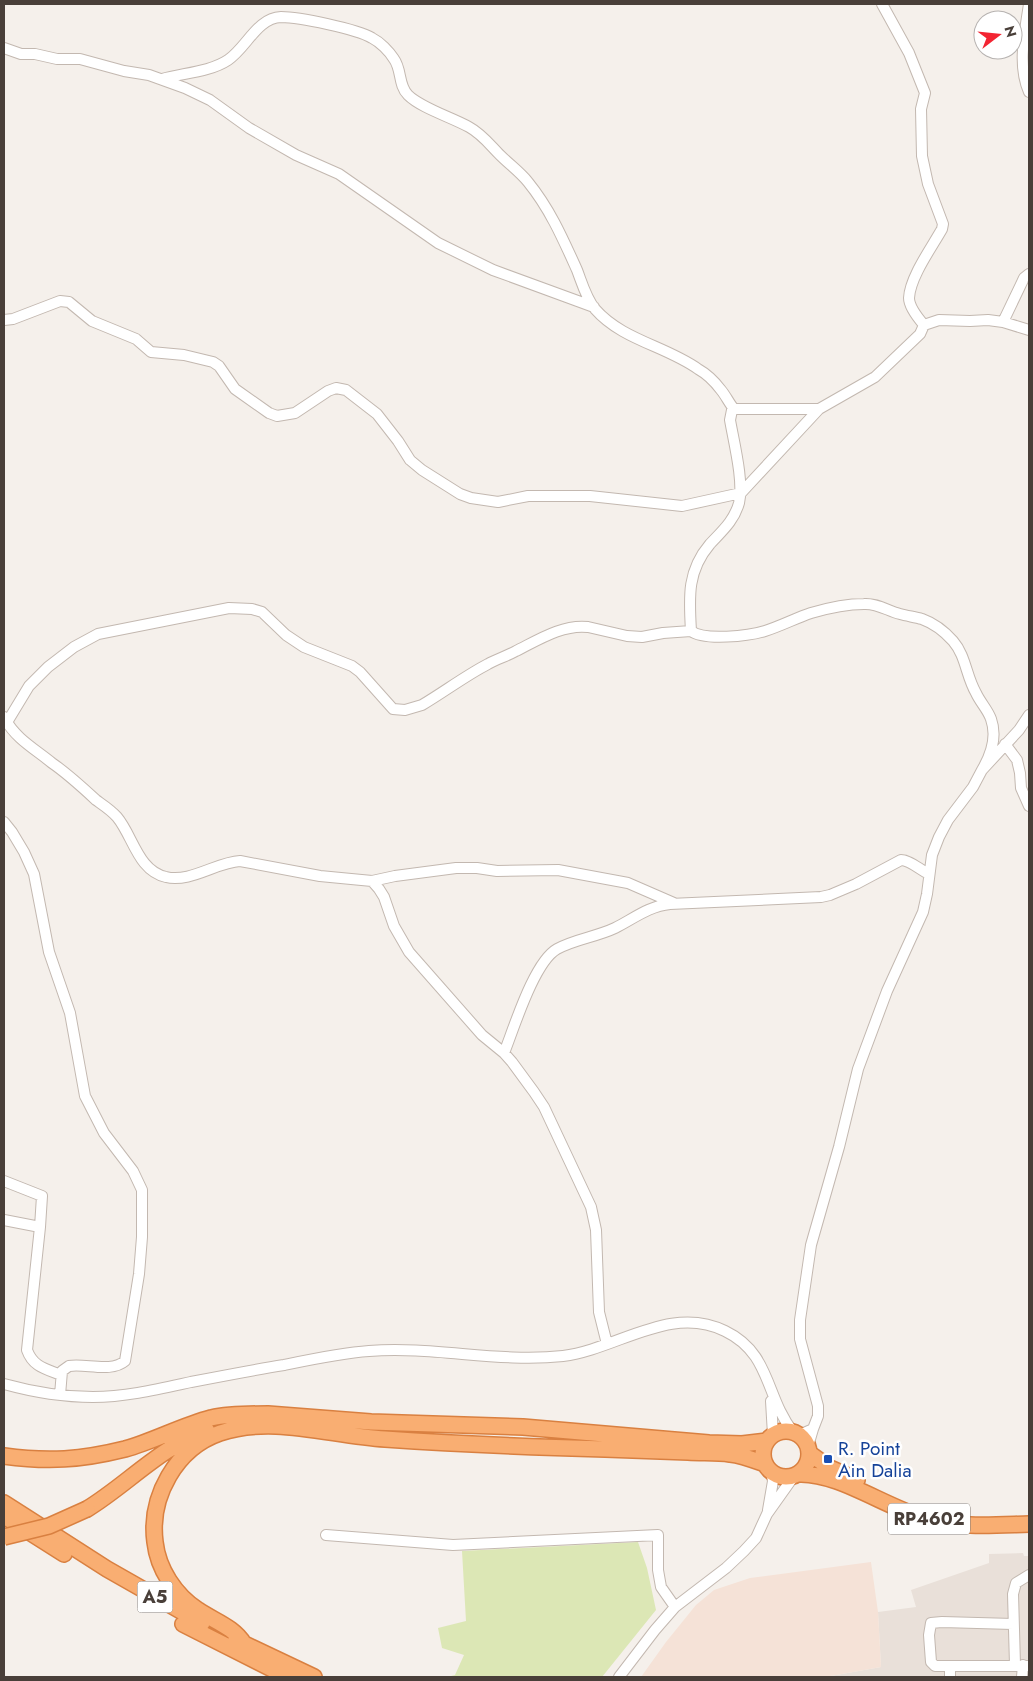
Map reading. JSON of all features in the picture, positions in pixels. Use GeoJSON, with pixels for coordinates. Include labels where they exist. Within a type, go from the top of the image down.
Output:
{"type":"FeatureCollection","features":[{"type":"Feature","properties":{"kind":"highway"},"geometry":{"type":"LineString","coordinates":[[4,1456],[42,1460],[81,1458],[126,1448],[211,1418],[268,1414],[372,1422],[523,1427],[709,1443],[742,1444],[770,1438],[779,1432],[804,1439],[808,1461],[804,1469],[796,1475]]}},
{"type":"Feature","properties":{"kind":"highway"},"geometry":{"type":"LineString","coordinates":[[4,1532],[86,1507],[171,1440],[193,1429],[236,1415]]}},
{"type":"Feature","properties":{"kind":"highway"},"geometry":{"type":"LineString","coordinates":[[4,1537],[50,1526],[111,1494],[156,1458],[180,1442],[205,1431],[241,1424],[382,1439],[731,1454],[768,1468]]}},
{"type":"Feature","properties":{"kind":"highway"},"geometry":{"type":"LineString","coordinates":[[244,1644],[235,1633],[198,1611],[179,1596],[165,1574],[159,1558],[155,1543],[155,1513],[163,1486],[170,1474],[195,1446],[210,1436],[222,1432],[259,1425]]}},
{"type":"Feature","properties":{"kind":"highway","name":"RP4602"},"geometry":{"type":"LineString","coordinates":[[770,1438],[764,1448],[763,1456],[768,1468],[781,1476],[807,1474],[825,1478],[926,1519],[952,1524],[1029,1524]]}},
{"type":"Feature","properties":{"kind":"highway","name":"RP4602"},"geometry":{"type":"LineString","coordinates":[[804,1439],[830,1468],[917,1508],[958,1516],[1029,1515]]}},
{"type":"Feature","properties":{"kind":"highway","name":"A5"},"geometry":{"type":"LineString","coordinates":[[4,1503],[107,1569],[195,1620],[314,1677]]}},
{"type":"Feature","properties":{"kind":"highway","name":"A5"},"geometry":{"type":"LineString","coordinates":[[4,1516],[88,1569],[182,1623],[288,1677]]}},
{"type":"Feature","properties":{"kind":"street"},"geometry":{"type":"LineString","coordinates":[[882,4],[909,53],[925,93],[921,109],[922,156],[928,184],[943,224],[942,229],[921,263],[909,298],[911,306],[924,325]]}},
{"type":"Feature","properties":{"kind":"street"},"geometry":{"type":"LineString","coordinates":[[1029,4],[1023,71],[1029,92]]}},
{"type":"Feature","properties":{"kind":"street"},"geometry":{"type":"LineString","coordinates":[[162,79],[217,66],[226,62],[235,55],[260,26],[272,18],[302,19],[372,38],[396,60],[403,88],[408,95],[423,106],[480,133],[529,183],[556,223],[587,296],[604,318],[626,333],[699,369],[714,382],[734,409]]}},
{"type":"Feature","properties":{"kind":"street"},"geometry":{"type":"LineString","coordinates":[[4,48],[21,54],[35,54],[57,59],[80,59],[124,72],[140,73],[162,79],[210,100],[249,128],[296,155],[339,174],[438,243],[500,272],[594,307]]}},
{"type":"Feature","properties":{"kind":"street"},"geometry":{"type":"LineString","coordinates":[[1003,322],[1024,278],[1029,274]]}},
{"type":"Feature","properties":{"kind":"street"},"geometry":{"type":"LineString","coordinates":[[4,320],[13,319],[60,301],[69,302],[92,321],[124,333],[139,341],[151,352],[184,355],[213,362],[220,366],[235,389],[269,414],[277,416],[295,413],[328,391],[336,388],[346,390],[378,414],[410,460],[451,489],[471,498],[498,502],[528,496],[590,496],[682,506],[741,493],[820,409],[874,377],[920,334],[924,325],[939,320],[988,320],[1003,322],[1029,330]]}},
{"type":"Feature","properties":{"kind":"street"},"geometry":{"type":"LineString","coordinates":[[734,409],[820,409]]}},
{"type":"Feature","properties":{"kind":"street"},"geometry":{"type":"LineString","coordinates":[[691,631],[690,593],[693,573],[709,546],[730,523],[738,506],[741,493],[730,420],[730,414],[734,409]]}},
{"type":"Feature","properties":{"kind":"street"},"geometry":{"type":"LineString","coordinates":[[676,903],[628,883],[558,870],[497,871],[477,868],[456,868],[372,881],[320,876],[240,861],[180,878],[158,875],[138,855],[122,824],[113,813],[58,767],[15,735],[4,719],[7,720],[10,717],[29,686],[48,667],[74,646],[98,634],[230,608],[252,609],[262,612],[286,636],[311,650],[344,662],[360,672],[391,708],[400,711],[422,705],[488,664],[516,652],[539,639],[582,626],[627,636],[642,637],[691,631],[697,635],[710,637],[757,633],[826,609],[872,604],[892,612],[927,621],[945,634],[960,651],[976,693],[991,718],[993,728],[991,754],[973,787],[948,820],[939,837],[932,855],[923,912],[887,991],[858,1069],[839,1147],[811,1245],[799,1328],[800,1339],[818,1406],[818,1416],[804,1439]]}},
{"type":"Feature","properties":{"kind":"street"},"geometry":{"type":"LineString","coordinates":[[982,770],[1029,715]]}},
{"type":"Feature","properties":{"kind":"street"},"geometry":{"type":"LineString","coordinates":[[1005,744],[1017,760],[1021,788],[1029,802]]}},
{"type":"Feature","properties":{"kind":"street"},"geometry":{"type":"LineString","coordinates":[[4,822],[24,852],[34,874],[49,952],[70,1013],[85,1096],[104,1133],[136,1177],[142,1195],[142,1237],[139,1274],[125,1361],[120,1365],[69,1366],[61,1375],[60,1395]]}},
{"type":"Feature","properties":{"kind":"street"},"geometry":{"type":"LineString","coordinates":[[504,1053],[544,960],[550,954],[565,945],[613,929],[658,905],[830,895],[856,884],[901,860],[907,861],[929,874]]}},
{"type":"Feature","properties":{"kind":"street"},"geometry":{"type":"LineString","coordinates":[[372,881],[384,897],[394,926],[409,952],[482,1035],[504,1053],[544,1107],[591,1207],[596,1230],[599,1312],[607,1344]]}},
{"type":"Feature","properties":{"kind":"street"},"geometry":{"type":"LineString","coordinates":[[4,1181],[42,1196],[27,1350],[30,1359],[38,1366],[61,1375]]}},
{"type":"Feature","properties":{"kind":"street"},"geometry":{"type":"LineString","coordinates":[[4,1220],[40,1227]]}},
{"type":"Feature","properties":{"kind":"street","name":"RP4602"},"geometry":{"type":"LineString","coordinates":[[4,1384],[60,1395],[92,1397],[125,1394],[318,1358],[369,1351],[547,1357],[574,1354],[673,1323],[692,1322],[713,1326],[730,1334],[747,1346],[762,1365],[770,1390],[783,1419],[804,1439]]}},
{"type":"Feature","properties":{"kind":"street","name":"RP4602"},"geometry":{"type":"LineString","coordinates":[[770,1390],[773,1417],[770,1438]]}},
{"type":"Feature","properties":{"kind":"street"},"geometry":{"type":"LineString","coordinates":[[767,1514],[772,1481],[768,1468]]}},
{"type":"Feature","properties":{"kind":"street"},"geometry":{"type":"LineString","coordinates":[[619,1677],[675,1607],[744,1551],[756,1538],[767,1514],[796,1475]]}},
{"type":"Feature","properties":{"kind":"street"},"geometry":{"type":"LineString","coordinates":[[326,1535],[453,1544],[658,1535],[658,1570],[661,1587],[675,1607]]}},
{"type":"Feature","properties":{"kind":"street"},"geometry":{"type":"LineString","coordinates":[[1022,1677],[1022,1665],[1013,1624],[1014,1588],[1020,1580],[1029,1575]]}},
{"type":"Feature","properties":{"kind":"street"},"geometry":{"type":"LineString","coordinates":[[1013,1624],[931,1623],[929,1635],[932,1664],[935,1666],[1022,1665]]}},
{"type":"Feature","properties":{"kind":"street"},"geometry":{"type":"LineString","coordinates":[[950,1666],[950,1677]]}},
{"type":"Feature","properties":{"kind":"shaded area"},"geometry":{"type":"Polygon","coordinates":[[[1023,1553],[1024,1556],[1029,1556],[1029,1677],[825,1677],[881,1667],[878,1612],[916,1607],[911,1590],[989,1563],[989,1554],[1023,1553]]]}},
{"type":"Feature","properties":{"kind":"shaded area"},"geometry":{"type":"Polygon","coordinates":[[[871,1562],[878,1612],[881,1667],[825,1677],[641,1677],[696,1605],[714,1590],[750,1578],[871,1562]]]}},
{"type":"Feature","properties":{"kind":"green space"},"geometry":{"type":"Polygon","coordinates":[[[638,1542],[647,1568],[656,1610],[602,1677],[447,1677],[455,1675],[464,1655],[442,1648],[438,1628],[466,1621],[462,1551],[638,1542]]]}},
{"type":"Feature","properties":{"kind":"place","name":"R. Point Ain Dalia"},"geometry":{"type":"Point","coordinates":[828,1459]}}]}
